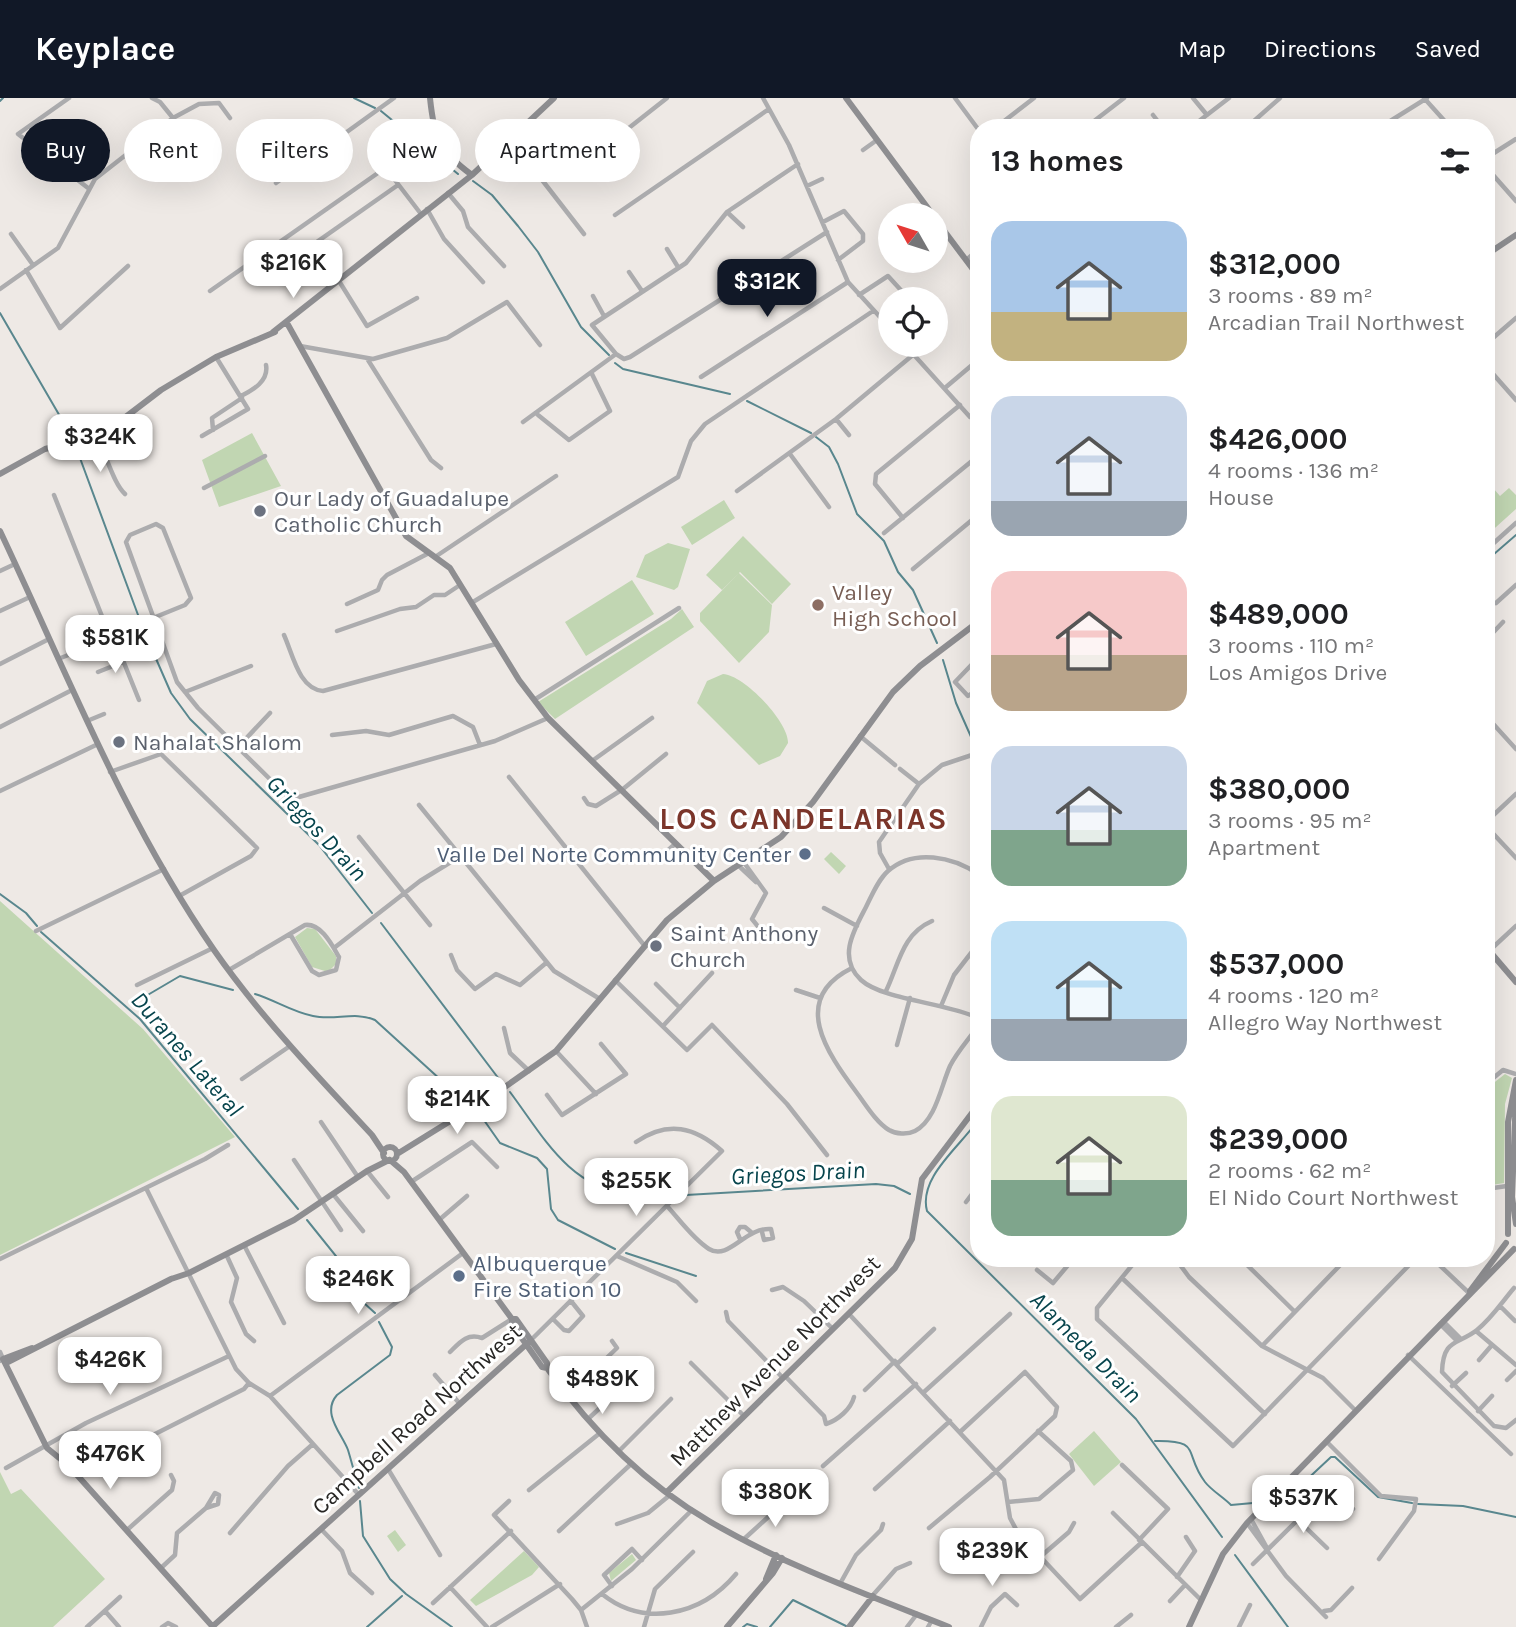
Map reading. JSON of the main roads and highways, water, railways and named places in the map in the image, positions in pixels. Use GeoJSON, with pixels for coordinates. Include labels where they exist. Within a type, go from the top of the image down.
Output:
{"type":"FeatureCollection","features":[{"type":"Feature","properties":{"kind":"main road"},"geometry":{"type":"LineString","coordinates":[[430,98],[437,140],[452,161],[472,175]]}},
{"type":"Feature","properties":{"kind":"main road"},"geometry":{"type":"LineString","coordinates":[[0,474],[44,449],[99,436],[161,390],[216,357],[288,324],[472,175],[554,98]]}},
{"type":"Feature","properties":{"kind":"main road"},"geometry":{"type":"LineString","coordinates":[[846,98],[924,203]]}},
{"type":"Feature","properties":{"kind":"main road"},"geometry":{"type":"LineString","coordinates":[[1495,249],[1516,235]]}},
{"type":"Feature","properties":{"kind":"main road"},"geometry":{"type":"LineString","coordinates":[[948,236],[970,265]]}},
{"type":"Feature","properties":{"kind":"main road"},"geometry":{"type":"LineString","coordinates":[[288,324],[406,536],[450,568],[496,644],[548,718],[714,881]]}},
{"type":"Feature","properties":{"kind":"main road"},"geometry":{"type":"LineString","coordinates":[[0,531],[96,745],[213,948],[291,1045],[372,1135],[389,1160],[404,1172]]}},
{"type":"Feature","properties":{"kind":"main road"},"geometry":{"type":"LineString","coordinates":[[213,1627],[76,1474],[47,1447],[2,1360],[32,1348],[294,1220],[368,1170],[389,1160],[530,1071],[556,1051],[667,920],[714,881],[742,865],[800,818],[859,735],[909,675],[970,628]]}},
{"type":"Feature","properties":{"kind":"main road"},"geometry":{"type":"LineString","coordinates":[[1495,957],[1516,982]]}},
{"type":"Feature","properties":{"kind":"main road"},"geometry":{"type":"LineString","coordinates":[[1495,1258],[1506,1243],[1508,1234],[1508,1122],[1516,1080]]}},
{"type":"Feature","properties":{"kind":"main road"},"geometry":{"type":"LineString","coordinates":[[1516,1095],[1512,1197],[1516,1224]]}},
{"type":"Feature","properties":{"kind":"main road","name":"Matthew Avenue Northwest"},"geometry":{"type":"LineString","coordinates":[[669,1494],[744,1416],[849,1314],[905,1254],[913,1232],[922,1179],[970,1116]]}},
{"type":"Feature","properties":{"kind":"main road"},"geometry":{"type":"LineString","coordinates":[[372,1135],[392,1147],[411,1182],[512,1319],[516,1320],[567,1395],[631,1464],[692,1510],[744,1539],[916,1614],[930,1624],[948,1627]]}},
{"type":"Feature","properties":{"kind":"main road"},"geometry":{"type":"LineString","coordinates":[[368,1170],[392,1147],[411,1144]]}},
{"type":"Feature","properties":{"kind":"main road"},"geometry":{"type":"LineString","coordinates":[[1508,1234],[1516,1231]]}},
{"type":"Feature","properties":{"kind":"main road"},"geometry":{"type":"LineString","coordinates":[[1469,1293],[1483,1284],[1515,1249],[1506,1243]]}},
{"type":"Feature","properties":{"kind":"main road"},"geometry":{"type":"LineString","coordinates":[[1189,1627],[1223,1554],[1233,1540],[1469,1293],[1488,1267]]}},
{"type":"Feature","properties":{"kind":"main road","name":"Campbell Road Northwest"},"geometry":{"type":"LineString","coordinates":[[213,1627],[529,1342]]}},
{"type":"Feature","properties":{"kind":"main road"},"geometry":{"type":"LineString","coordinates":[[727,1627],[765,1581],[779,1556]]}},
{"type":"Feature","properties":{"kind":"main road"},"geometry":{"type":"LineString","coordinates":[[849,1627],[873,1596]]}},
{"type":"Feature","properties":{"kind":"waterway"},"geometry":{"type":"LineString","coordinates":[[0,101],[3,98]]}},
{"type":"Feature","properties":{"kind":"waterway"},"geometry":{"type":"LineString","coordinates":[[354,98],[375,108]]}},
{"type":"Feature","properties":{"kind":"waterway"},"geometry":{"type":"LineString","coordinates":[[381,111],[391,119]]}},
{"type":"Feature","properties":{"kind":"waterway"},"geometry":{"type":"LineString","coordinates":[[473,181],[492,195],[518,226],[538,252],[581,327],[609,355]]}},
{"type":"Feature","properties":{"kind":"waterway","name":"Griegos Drain"},"geometry":{"type":"LineString","coordinates":[[0,313],[72,437]]}},
{"type":"Feature","properties":{"kind":"waterway"},"geometry":{"type":"LineString","coordinates":[[615,363],[623,369],[730,394]]}},
{"type":"Feature","properties":{"kind":"waterway"},"geometry":{"type":"LineString","coordinates":[[747,401],[811,433]]}},
{"type":"Feature","properties":{"kind":"waterway"},"geometry":{"type":"LineString","coordinates":[[816,437],[829,447],[857,514],[884,541],[898,572],[913,590],[937,643]]}},
{"type":"Feature","properties":{"kind":"waterway","name":"Griegos Drain"},"geometry":{"type":"LineString","coordinates":[[77,450],[141,623]]}},
{"type":"Feature","properties":{"kind":"waterway","name":"Alameda Drain"},"geometry":{"type":"LineString","coordinates":[[1495,553],[1516,535]]}},
{"type":"Feature","properties":{"kind":"waterway","name":"Griegos Drain"},"geometry":{"type":"LineString","coordinates":[[143,629],[171,693],[190,719],[319,845],[372,913]]}},
{"type":"Feature","properties":{"kind":"waterway"},"geometry":{"type":"LineString","coordinates":[[943,660],[956,703],[970,734]]}},
{"type":"Feature","properties":{"kind":"waterway","name":"Duranes Lateral"},"geometry":{"type":"LineString","coordinates":[[0,894],[26,913],[37,926]]}},
{"type":"Feature","properties":{"kind":"waterway","name":"Griegos Drain"},"geometry":{"type":"LineString","coordinates":[[381,923],[502,1083]]}},
{"type":"Feature","properties":{"kind":"waterway","name":"Duranes Lateral"},"geometry":{"type":"LineString","coordinates":[[41,932],[140,1019],[298,1209]]}},
{"type":"Feature","properties":{"kind":"waterway"},"geometry":{"type":"LineString","coordinates":[[134,1003],[180,976],[233,990]]}},
{"type":"Feature","properties":{"kind":"waterway"},"geometry":{"type":"LineString","coordinates":[[255,994],[313,1016],[360,1016],[375,1020],[464,1101]]}},
{"type":"Feature","properties":{"kind":"waterway","name":"Griegos Drain"},"geometry":{"type":"LineString","coordinates":[[510,1092],[560,1158],[590,1182],[609,1191],[631,1196],[669,1197]]}},
{"type":"Feature","properties":{"kind":"waterway"},"geometry":{"type":"LineString","coordinates":[[479,1113],[500,1143],[537,1158],[547,1169],[551,1209],[558,1220],[615,1249]]}},
{"type":"Feature","properties":{"kind":"waterway","name":"Alameda Drain"},"geometry":{"type":"LineString","coordinates":[[970,1131],[935,1174],[926,1198],[927,1211],[970,1254]]}},
{"type":"Feature","properties":{"kind":"waterway","name":"Griegos Drain"},"geometry":{"type":"LineString","coordinates":[[686,1195],[876,1184],[894,1186],[910,1194]]}},
{"type":"Feature","properties":{"kind":"waterway","name":"Duranes Lateral"},"geometry":{"type":"LineString","coordinates":[[307,1220],[360,1286],[364,1303],[375,1313]]}},
{"type":"Feature","properties":{"kind":"waterway"},"geometry":{"type":"LineString","coordinates":[[626,1253],[696,1276]]}},
{"type":"Feature","properties":{"kind":"waterway","name":"Alameda Drain"},"geometry":{"type":"LineString","coordinates":[[983,1267],[1136,1419],[1222,1537]]}},
{"type":"Feature","properties":{"kind":"waterway"},"geometry":{"type":"LineString","coordinates":[[359,1488],[348,1450],[334,1423],[331,1409],[337,1395],[390,1355],[392,1347],[379,1322]]}},
{"type":"Feature","properties":{"kind":"waterway"},"geometry":{"type":"LineString","coordinates":[[1155,1441],[1170,1441],[1186,1446],[1205,1482],[1231,1505],[1253,1503]]}},
{"type":"Feature","properties":{"kind":"waterway"},"geometry":{"type":"LineString","coordinates":[[1276,1503],[1285,1500],[1331,1457],[1335,1457],[1378,1497],[1412,1503]]}},
{"type":"Feature","properties":{"kind":"waterway"},"geometry":{"type":"LineString","coordinates":[[360,1501],[363,1536],[390,1579],[452,1627]]}},
{"type":"Feature","properties":{"kind":"waterway"},"geometry":{"type":"LineString","coordinates":[[1418,1504],[1463,1506],[1516,1517]]}},
{"type":"Feature","properties":{"kind":"waterway","name":"Alameda Drain"},"geometry":{"type":"LineString","coordinates":[[1235,1555],[1288,1627]]}},
{"type":"Feature","properties":{"kind":"waterway"},"geometry":{"type":"LineString","coordinates":[[367,1627],[402,1596]]}},
{"type":"Feature","properties":{"kind":"waterway"},"geometry":{"type":"LineString","coordinates":[[770,1627],[793,1600],[846,1626]]}},
{"type":"Feature","properties":{"kind":"waterway"},"geometry":{"type":"LineString","coordinates":[[743,1627],[747,1624],[757,1627]]}},
{"type":"Feature","properties":{"kind":"place","name":"Our Lady of Guadalupe Catholic Church"},"geometry":{"type":"Point","coordinates":[260,511]}},
{"type":"Feature","properties":{"kind":"place","name":"Valley High School"},"geometry":{"type":"Point","coordinates":[818,605]}},
{"type":"Feature","properties":{"kind":"place","name":"Nahalat Shalom"},"geometry":{"type":"Point","coordinates":[119,742]}},
{"type":"Feature","properties":{"kind":"place","name":"Valle Del Norte Community Center"},"geometry":{"type":"Point","coordinates":[805,854]}},
{"type":"Feature","properties":{"kind":"place","name":"Saint Anthony Church"},"geometry":{"type":"Point","coordinates":[656,946]}},
{"type":"Feature","properties":{"kind":"place","name":"Albuquerque Fire Station 10"},"geometry":{"type":"Point","coordinates":[459,1276]}},
{"type":"Feature","properties":{"kind":"district","name":"LOS CANDELARIAS"},"geometry":{"type":"Point","coordinates":[804,819]}}]}
